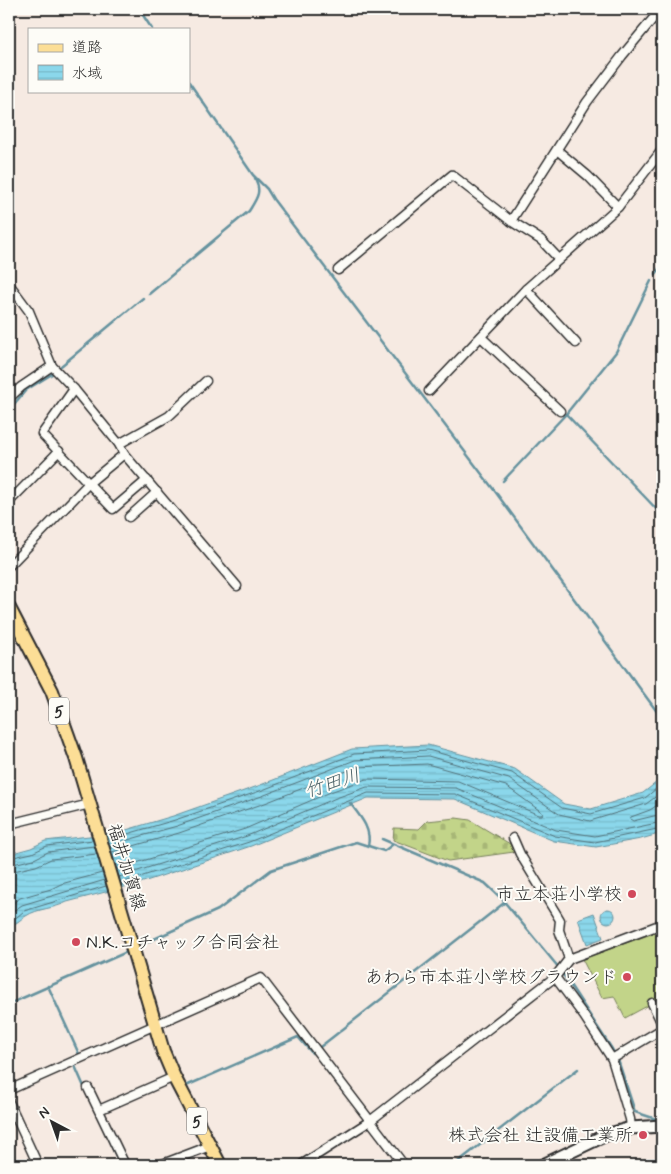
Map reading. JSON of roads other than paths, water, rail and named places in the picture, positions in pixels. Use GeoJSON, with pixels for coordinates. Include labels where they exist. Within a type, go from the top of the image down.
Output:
{"type":"FeatureCollection","features":[{"type":"Feature","properties":{"kind":"main road","name":"福井加賀線"},"geometry":{"type":"LineString","coordinates":[[9,608],[52,691],[95,820],[154,1024],[174,1077],[220,1165]]}},
{"type":"Feature","properties":{"kind":"main road"},"geometry":{"type":"LineString","coordinates":[[543,1165],[606,1134],[631,1128],[662,1126]]}},
{"type":"Feature","properties":{"kind":"street"},"geometry":{"type":"LineString","coordinates":[[512,221],[587,102],[661,9]]}},
{"type":"Feature","properties":{"kind":"street"},"geometry":{"type":"LineString","coordinates":[[557,150],[588,176],[618,207]]}},
{"type":"Feature","properties":{"kind":"street"},"geometry":{"type":"LineString","coordinates":[[429,391],[526,289],[618,207],[662,150]]}},
{"type":"Feature","properties":{"kind":"street"},"geometry":{"type":"LineString","coordinates":[[338,270],[452,175],[512,221],[541,240],[559,259]]}},
{"type":"Feature","properties":{"kind":"street"},"geometry":{"type":"LineString","coordinates":[[9,284],[29,311],[52,366],[74,389],[119,444],[124,454],[237,586]]}},
{"type":"Feature","properties":{"kind":"street"},"geometry":{"type":"LineString","coordinates":[[526,289],[576,343]]}},
{"type":"Feature","properties":{"kind":"street"},"geometry":{"type":"LineString","coordinates":[[481,337],[560,411]]}},
{"type":"Feature","properties":{"kind":"street"},"geometry":{"type":"LineString","coordinates":[[9,398],[21,387],[52,366]]}},
{"type":"Feature","properties":{"kind":"street"},"geometry":{"type":"LineString","coordinates":[[119,444],[169,416],[206,381]]}},
{"type":"Feature","properties":{"kind":"street"},"geometry":{"type":"LineString","coordinates":[[74,389],[42,434],[113,509],[147,480]]}},
{"type":"Feature","properties":{"kind":"street"},"geometry":{"type":"LineString","coordinates":[[9,502],[59,452]]}},
{"type":"Feature","properties":{"kind":"street"},"geometry":{"type":"LineString","coordinates":[[9,566],[89,483],[124,454]]}},
{"type":"Feature","properties":{"kind":"street"},"geometry":{"type":"LineString","coordinates":[[129,517],[157,492]]}},
{"type":"Feature","properties":{"kind":"street"},"geometry":{"type":"LineString","coordinates":[[9,824],[90,804]]}},
{"type":"Feature","properties":{"kind":"street"},"geometry":{"type":"LineString","coordinates":[[513,838],[520,854],[560,920],[559,930],[569,959]]}},
{"type":"Feature","properties":{"kind":"street"},"geometry":{"type":"LineString","coordinates":[[301,1165],[370,1120],[555,977],[569,959],[662,924]]}},
{"type":"Feature","properties":{"kind":"street"},"geometry":{"type":"LineString","coordinates":[[555,977],[584,1016],[612,1059],[631,1128]]}},
{"type":"Feature","properties":{"kind":"street"},"geometry":{"type":"LineString","coordinates":[[9,1090],[261,978],[404,1165]]}},
{"type":"Feature","properties":{"kind":"street"},"geometry":{"type":"LineString","coordinates":[[652,1003],[662,1024]]}},
{"type":"Feature","properties":{"kind":"street"},"geometry":{"type":"LineString","coordinates":[[612,1059],[662,1029]]}},
{"type":"Feature","properties":{"kind":"street"},"geometry":{"type":"LineString","coordinates":[[99,1110],[174,1077]]}},
{"type":"Feature","properties":{"kind":"street"},"geometry":{"type":"LineString","coordinates":[[88,1088],[125,1165]]}},
{"type":"Feature","properties":{"kind":"street"},"geometry":{"type":"LineString","coordinates":[[9,1102],[38,1165]]}},
{"type":"Feature","properties":{"kind":"street"},"geometry":{"type":"LineString","coordinates":[[160,1165],[210,1146]]}},
{"type":"Feature","properties":{"kind":"water","name":"竹田川"},"geometry":{"type":"Polygon","coordinates":[[[428,745],[515,769],[564,804],[591,809],[643,793],[662,778],[662,833],[641,839],[596,847],[554,841],[455,799],[368,798],[251,846],[140,883],[36,911],[9,926],[9,854],[31,848],[45,841],[116,833],[173,816],[258,786],[352,749],[428,745]]]}},
{"type":"Feature","properties":{"kind":"water"},"geometry":{"type":"Polygon","coordinates":[[[608,909],[613,911],[615,916],[613,921],[608,923],[603,921],[601,916],[603,911],[608,909]]]}},
{"type":"Feature","properties":{"kind":"water"},"geometry":{"type":"Polygon","coordinates":[[[594,913],[603,938],[587,944],[578,919],[594,913]]]}},
{"type":"Feature","properties":{"kind":"waterway"},"geometry":{"type":"LineString","coordinates":[[139,9],[151,28]]}},
{"type":"Feature","properties":{"kind":"waterway"},"geometry":{"type":"LineString","coordinates":[[190,83],[253,175],[267,189],[494,490],[658,713]]}},
{"type":"Feature","properties":{"kind":"waterway"},"geometry":{"type":"LineString","coordinates":[[149,294],[249,211],[258,195],[255,178]]}},
{"type":"Feature","properties":{"kind":"waterway"},"geometry":{"type":"LineString","coordinates":[[656,274],[662,264]]}},
{"type":"Feature","properties":{"kind":"waterway"},"geometry":{"type":"LineString","coordinates":[[503,481],[566,414],[616,352],[651,281]]}},
{"type":"Feature","properties":{"kind":"waterway"},"geometry":{"type":"LineString","coordinates":[[61,366],[143,298]]}},
{"type":"Feature","properties":{"kind":"waterway"},"geometry":{"type":"LineString","coordinates":[[9,410],[26,390],[52,374]]}},
{"type":"Feature","properties":{"kind":"waterway"},"geometry":{"type":"LineString","coordinates":[[566,414],[662,515]]}},
{"type":"Feature","properties":{"kind":"waterway"},"geometry":{"type":"LineString","coordinates":[[350,803],[367,828],[368,846]]}},
{"type":"Feature","properties":{"kind":"waterway"},"geometry":{"type":"LineString","coordinates":[[382,839],[485,883],[502,899],[559,968],[612,1049],[618,1060],[635,1112],[662,1121]]}},
{"type":"Feature","properties":{"kind":"waterway"},"geometry":{"type":"LineString","coordinates":[[143,944],[218,910],[271,870],[356,842],[384,851],[392,845]]}},
{"type":"Feature","properties":{"kind":"waterway"},"geometry":{"type":"LineString","coordinates":[[320,1047],[504,903]]}},
{"type":"Feature","properties":{"kind":"waterway"},"geometry":{"type":"LineString","coordinates":[[9,1004],[129,951]]}},
{"type":"Feature","properties":{"kind":"waterway"},"geometry":{"type":"LineString","coordinates":[[48,986],[79,1054]]}},
{"type":"Feature","properties":{"kind":"waterway"},"geometry":{"type":"LineString","coordinates":[[186,1086],[298,1037],[312,1053]]}},
{"type":"Feature","properties":{"kind":"waterway"},"geometry":{"type":"LineString","coordinates":[[75,1066],[85,1089]]}},
{"type":"Feature","properties":{"kind":"waterway"},"geometry":{"type":"LineString","coordinates":[[454,1165],[578,1069]]}},
{"type":"Feature","properties":{"kind":"waterway"},"geometry":{"type":"LineString","coordinates":[[100,1121],[120,1165]]}},
{"type":"Feature","properties":{"kind":"waterway"},"geometry":{"type":"LineString","coordinates":[[620,1136],[631,1135]]}},
{"type":"Feature","properties":{"kind":"place","name":"市立本荘小学校"},"geometry":{"type":"Point","coordinates":[632,894]}},
{"type":"Feature","properties":{"kind":"place","name":"N.K.コチャック合同会社"},"geometry":{"type":"Point","coordinates":[76,942]}},
{"type":"Feature","properties":{"kind":"place","name":"あわら市本荘小学校グラウンド"},"geometry":{"type":"Point","coordinates":[627,977]}},
{"type":"Feature","properties":{"kind":"place","name":"株式会社 辻設備工業所"},"geometry":{"type":"Point","coordinates":[643,1135]}}]}
